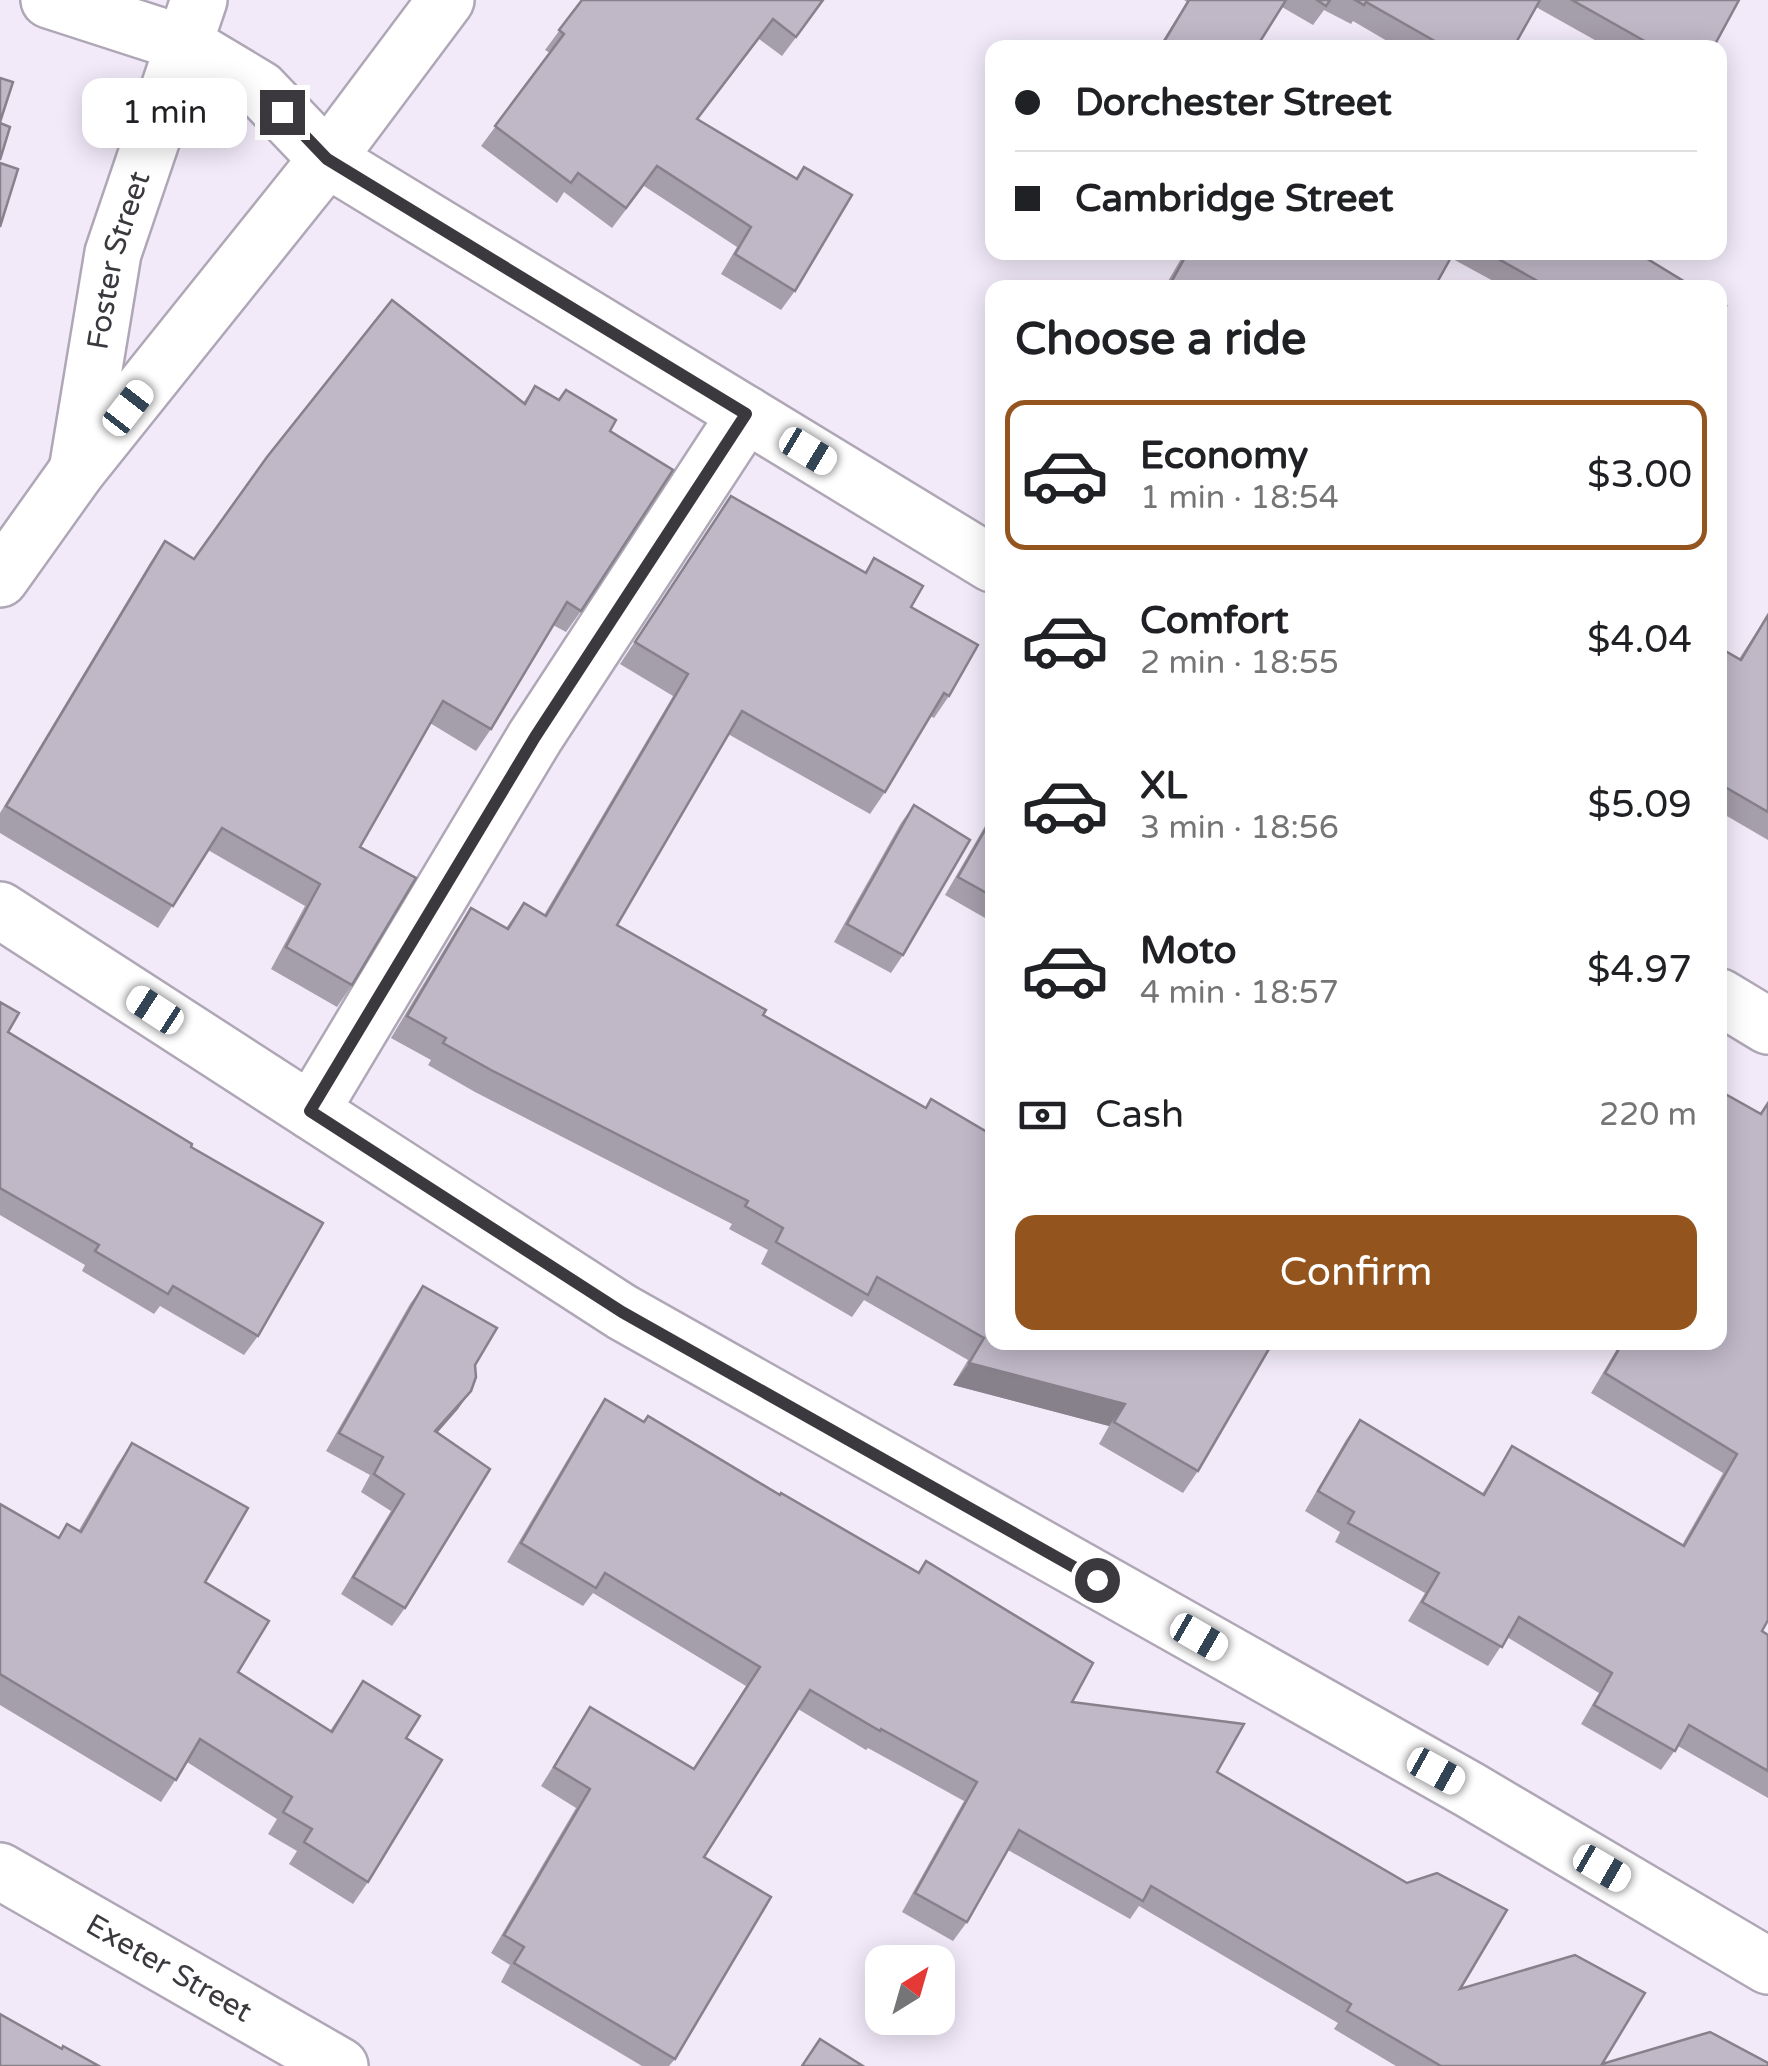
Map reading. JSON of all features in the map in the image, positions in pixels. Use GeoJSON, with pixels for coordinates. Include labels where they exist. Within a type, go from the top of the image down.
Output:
{"type":"FeatureCollection","features":[{"type":"Feature","properties":{"kind":"street"},"geometry":{"type":"LineString","coordinates":[[49,0],[192,22],[327,159],[985,560]]}},
{"type":"Feature","properties":{"kind":"street"},"geometry":{"type":"LineString","coordinates":[[0,579],[78,471],[327,159],[446,0]]}},
{"type":"Feature","properties":{"kind":"street","name":"Foster Street"},"geometry":{"type":"LineString","coordinates":[[78,471],[113,253],[192,22]]}},
{"type":"Feature","properties":{"kind":"street"},"geometry":{"type":"LineString","coordinates":[[310,1111],[535,737],[746,414]]}},
{"type":"Feature","properties":{"kind":"street"},"geometry":{"type":"LineString","coordinates":[[0,910],[622,1312],[1470,1790],[1768,1966]]}},
{"type":"Feature","properties":{"kind":"street"},"geometry":{"type":"LineString","coordinates":[[1727,1002],[1768,1026]]}},
{"type":"Feature","properties":{"kind":"street","name":"Exeter Street"},"geometry":{"type":"LineString","coordinates":[[0,1870],[340,2066]]}},
{"type":"Feature","properties":{"kind":"building"},"geometry":{"type":"Polygon","coordinates":[[[582,0],[823,0],[796,37],[773,19],[697,119],[797,179],[804,167],[852,195],[795,291],[735,254],[751,227],[657,166],[626,208],[578,173],[571,183],[495,126],[564,34],[559,30],[582,0]]]}},
{"type":"Feature","properties":{"kind":"building"},"geometry":{"type":"Polygon","coordinates":[[[1189,0],[1286,0],[1261,40],[1165,40],[1189,0]]]}},
{"type":"Feature","properties":{"kind":"building"},"geometry":{"type":"Polygon","coordinates":[[[1355,0],[1540,0],[1518,40],[1433,40],[1366,2],[1364,5],[1355,0]]]}},
{"type":"Feature","properties":{"kind":"building"},"geometry":{"type":"Polygon","coordinates":[[[1572,0],[1739,0],[1717,40],[1643,40],[1572,0]]]}},
{"type":"Feature","properties":{"kind":"building"},"geometry":{"type":"Polygon","coordinates":[[[0,78],[13,82],[0,122],[0,78]]]}},
{"type":"Feature","properties":{"kind":"building"},"geometry":{"type":"Polygon","coordinates":[[[0,123],[10,127],[0,160],[0,123]]]}},
{"type":"Feature","properties":{"kind":"building"},"geometry":{"type":"Polygon","coordinates":[[[0,163],[18,169],[0,227],[0,163]]]}},
{"type":"Feature","properties":{"kind":"building"},"geometry":{"type":"Polygon","coordinates":[[[1184,260],[1450,260],[1438,280],[1172,280],[1184,260]]]}},
{"type":"Feature","properties":{"kind":"building"},"geometry":{"type":"Polygon","coordinates":[[[1500,260],[1649,260],[1682,280],[1536,280],[1500,260]]]}},
{"type":"Feature","properties":{"kind":"building"},"geometry":{"type":"Polygon","coordinates":[[[392,300],[525,404],[535,386],[559,400],[566,390],[616,420],[610,431],[673,470],[581,611],[567,602],[491,729],[443,701],[360,847],[416,878],[352,985],[286,947],[320,884],[222,828],[173,906],[6,806],[165,541],[194,559],[267,457],[392,300]]]}},
{"type":"Feature","properties":{"kind":"building"},"geometry":{"type":"Polygon","coordinates":[[[731,496],[866,573],[874,558],[923,586],[911,607],[978,645],[949,696],[944,693],[885,792],[742,711],[617,925],[766,1010],[763,1015],[926,1108],[931,1099],[985,1131],[985,1350],[1268,1350],[1198,1471],[1114,1422],[1125,1404],[969,1363],[984,1338],[877,1277],[868,1295],[776,1242],[783,1228],[745,1206],[748,1201],[491,1070],[443,1043],[446,1038],[407,1016],[471,908],[508,929],[524,903],[546,916],[688,674],[635,642],[731,496]]]}},
{"type":"Feature","properties":{"kind":"building"},"geometry":{"type":"Polygon","coordinates":[[[1768,615],[1768,812],[1727,788],[1727,652],[1741,660],[1768,615]]]}},
{"type":"Feature","properties":{"kind":"building"},"geometry":{"type":"Polygon","coordinates":[[[914,805],[970,840],[903,955],[847,924],[914,805]]]}},
{"type":"Feature","properties":{"kind":"building"},"geometry":{"type":"Polygon","coordinates":[[[985,830],[985,892],[958,877],[985,830]]]}},
{"type":"Feature","properties":{"kind":"building"},"geometry":{"type":"Polygon","coordinates":[[[0,1002],[19,1013],[8,1032],[192,1144],[191,1147],[323,1223],[258,1336],[173,1286],[168,1294],[95,1251],[99,1245],[0,1188],[0,1002]]]}},
{"type":"Feature","properties":{"kind":"building"},"geometry":{"type":"Polygon","coordinates":[[[1727,1095],[1761,1114],[1768,1103],[1768,1620],[1762,1631],[1768,1635],[1768,1771],[1689,1725],[1675,1751],[1594,1705],[1612,1673],[1519,1617],[1502,1647],[1422,1602],[1439,1573],[1348,1523],[1354,1512],[1318,1491],[1360,1420],[1484,1495],[1512,1446],[1684,1546],[1737,1454],[1605,1373],[1618,1350],[1727,1350],[1727,1095]]]}},
{"type":"Feature","properties":{"kind":"building"},"geometry":{"type":"Polygon","coordinates":[[[423,1286],[497,1328],[475,1365],[471,1391],[435,1431],[490,1469],[405,1608],[353,1577],[404,1494],[374,1474],[383,1457],[339,1433],[423,1286]]]}},
{"type":"Feature","properties":{"kind":"building"},"geometry":{"type":"Polygon","coordinates":[[[605,1399],[644,1422],[648,1416],[919,1573],[926,1561],[1093,1663],[1072,1702],[1244,1724],[1217,1772],[1407,1883],[1437,1873],[1507,1910],[1460,1989],[1575,1955],[1645,1993],[1602,2064],[1710,2032],[1768,2066],[1441,2066],[1347,2011],[1351,2004],[1151,1886],[1143,1901],[1019,1830],[967,1922],[915,1893],[977,1782],[810,1690],[704,1857],[771,1897],[675,2059],[514,1963],[524,1947],[504,1935],[590,1789],[554,1767],[590,1707],[694,1769],[760,1667],[605,1573],[596,1588],[521,1543],[605,1399]]]}},
{"type":"Feature","properties":{"kind":"building"},"geometry":{"type":"Polygon","coordinates":[[[132,1443],[248,1508],[205,1582],[269,1621],[238,1672],[332,1732],[363,1681],[420,1716],[406,1738],[442,1760],[368,1882],[304,1842],[312,1829],[283,1812],[292,1797],[200,1739],[176,1780],[0,1674],[0,1504],[59,1538],[67,1524],[81,1532],[132,1443]]]}},
{"type":"Feature","properties":{"kind":"building"},"geometry":{"type":"Polygon","coordinates":[[[0,2014],[62,2049],[63,2046],[99,2066],[0,2066],[0,2014]]]}},
{"type":"Feature","properties":{"kind":"building"},"geometry":{"type":"Polygon","coordinates":[[[820,2039],[863,2066],[802,2066],[820,2039]]]}},
{"type":"Feature","properties":{"kind":"route"},"geometry":{"type":"LineString","coordinates":[[282,112],[327,159],[746,414],[535,737],[310,1111],[622,1312],[1097,1580]]}}]}
